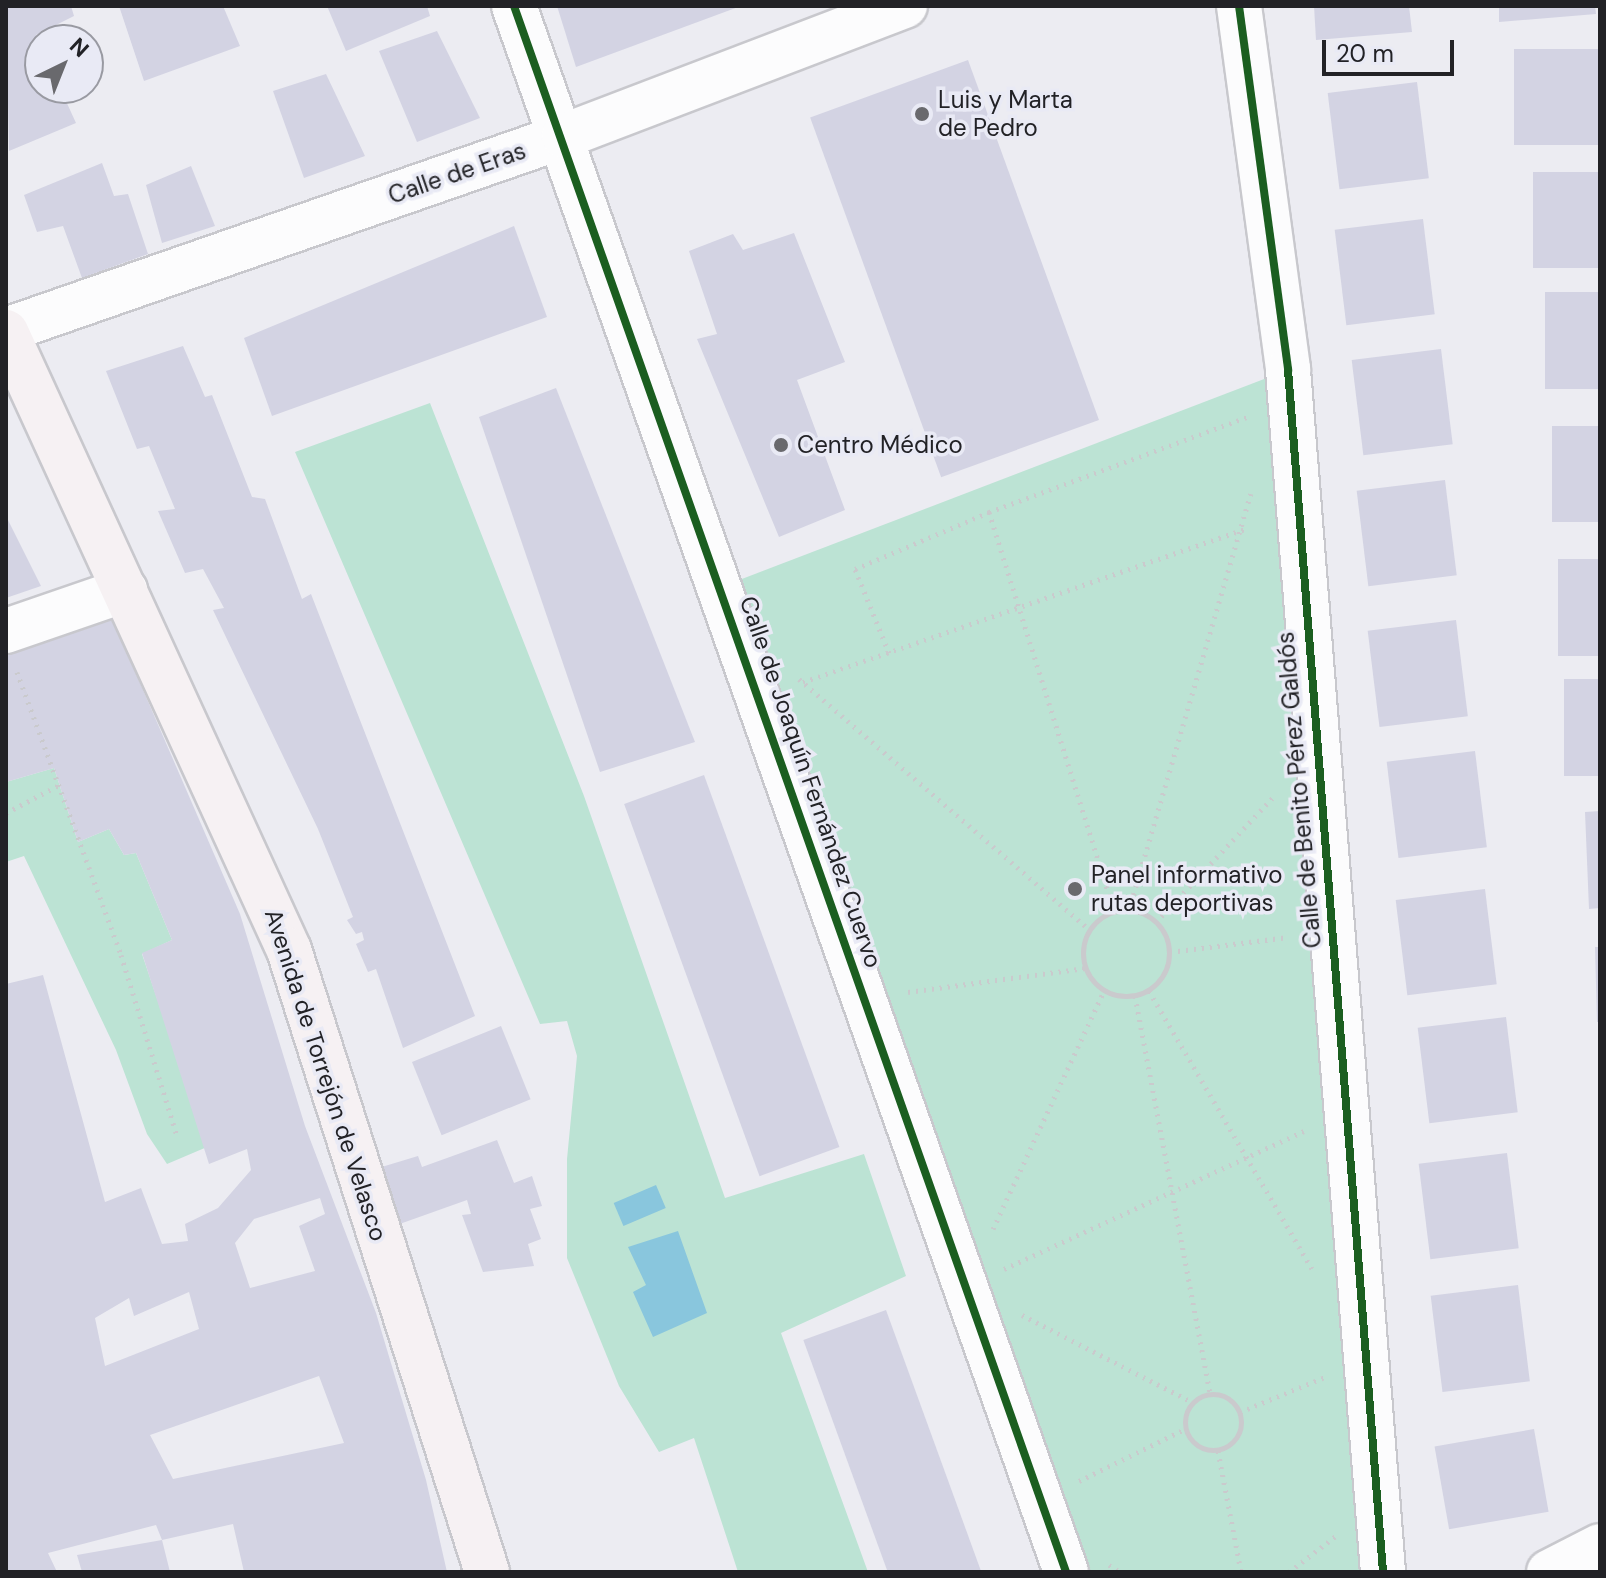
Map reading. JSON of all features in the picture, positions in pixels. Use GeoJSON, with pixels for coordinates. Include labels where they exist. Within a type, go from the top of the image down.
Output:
{"type":"FeatureCollection","features":[{"type":"Feature","properties":{"kind":"main road","name":"Avenida de Torrejón de Velasco"},"geometry":{"type":"LineString","coordinates":[[6,331],[289,950],[487,1572]]}},
{"type":"Feature","properties":{"kind":"street","name":"Calle de Joaquín Fernández Cuervo"},"geometry":{"type":"LineString","coordinates":[[514,6],[540,88],[564,136],[1066,1572]]}},
{"type":"Feature","properties":{"kind":"street","name":"Calle de Eras"},"geometry":{"type":"LineString","coordinates":[[6,331],[564,136],[905,6]]}},
{"type":"Feature","properties":{"kind":"street","name":"Calle de Benito Pérez Galdós"},"geometry":{"type":"LineString","coordinates":[[1239,6],[1288,370],[1315,752],[1383,1572]]}},
{"type":"Feature","properties":{"kind":"street"},"geometry":{"type":"LineString","coordinates":[[11,650],[125,590]]}},
{"type":"Feature","properties":{"kind":"street"},"geometry":{"type":"LineString","coordinates":[[1549,1572],[1600,1546]]}},
{"type":"Feature","properties":{"kind":"path"},"geometry":{"type":"LineString","coordinates":[[889,653],[855,569],[989,512],[1277,406],[1288,370]]}},
{"type":"Feature","properties":{"kind":"path"},"geometry":{"type":"LineString","coordinates":[[1129,910],[1255,483]]}},
{"type":"Feature","properties":{"kind":"path"},"geometry":{"type":"LineString","coordinates":[[989,512],[1114,912]]}},
{"type":"Feature","properties":{"kind":"path"},"geometry":{"type":"LineString","coordinates":[[802,682],[1246,529]]}},
{"type":"Feature","properties":{"kind":"path"},"geometry":{"type":"LineString","coordinates":[[11,650],[121,955],[177,1136]]}},
{"type":"Feature","properties":{"kind":"path"},"geometry":{"type":"LineString","coordinates":[[792,670],[802,682],[1090,930]]}},
{"type":"Feature","properties":{"kind":"path"},"geometry":{"type":"LineString","coordinates":[[1156,922],[1315,752]]}},
{"type":"Feature","properties":{"kind":"path"},"geometry":{"type":"LineString","coordinates":[[6,813],[59,785]]}},
{"type":"Feature","properties":{"kind":"path"},"geometry":{"type":"LineString","coordinates":[[1129,910],[1156,922],[1170,952],[1168,967],[1149,991],[1135,996],[1104,991],[1085,968],[1090,930],[1114,912],[1129,910]]}},
{"type":"Feature","properties":{"kind":"path"},"geometry":{"type":"LineString","coordinates":[[1170,952],[1330,932]]}},
{"type":"Feature","properties":{"kind":"path"},"geometry":{"type":"LineString","coordinates":[[865,997],[1085,968]]}},
{"type":"Feature","properties":{"kind":"path"},"geometry":{"type":"LineString","coordinates":[[966,1286],[1104,991]]}},
{"type":"Feature","properties":{"kind":"path"},"geometry":{"type":"LineString","coordinates":[[1149,991],[1318,1279]]}},
{"type":"Feature","properties":{"kind":"path"},"geometry":{"type":"LineString","coordinates":[[1135,996],[1210,1394]]}},
{"type":"Feature","properties":{"kind":"path"},"geometry":{"type":"LineString","coordinates":[[966,1286],[1345,1113]]}},
{"type":"Feature","properties":{"kind":"path"},"geometry":{"type":"LineString","coordinates":[[966,1286],[1192,1402]]}},
{"type":"Feature","properties":{"kind":"path"},"geometry":{"type":"LineString","coordinates":[[1240,1412],[1366,1360]]}},
{"type":"Feature","properties":{"kind":"path"},"geometry":{"type":"LineString","coordinates":[[1192,1402],[1210,1394],[1230,1398],[1240,1412],[1240,1432],[1218,1451]]}},
{"type":"Feature","properties":{"kind":"path"},"geometry":{"type":"LineString","coordinates":[[1192,1402],[1185,1429],[1196,1445],[1218,1451]]}},
{"type":"Feature","properties":{"kind":"path"},"geometry":{"type":"LineString","coordinates":[[1041,1500],[1185,1429]]}},
{"type":"Feature","properties":{"kind":"path"},"geometry":{"type":"LineString","coordinates":[[1218,1451],[1241,1572]]}},
{"type":"Feature","properties":{"kind":"green space"},"geometry":{"type":"Polygon","coordinates":[[[1288,370],[1383,1572],[1066,1572],[721,587],[1288,370]]]}},
{"type":"Feature","properties":{"kind":"green space"},"geometry":{"type":"Polygon","coordinates":[[[430,403],[584,796],[725,1198],[864,1154],[906,1276],[781,1333],[868,1572],[738,1572],[694,1438],[659,1452],[619,1386],[567,1258],[567,1159],[577,1056],[567,1021],[540,1024],[295,452],[430,403]]]}},
{"type":"Feature","properties":{"kind":"green space"},"geometry":{"type":"Polygon","coordinates":[[[54,768],[78,842],[109,829],[124,855],[136,853],[172,940],[142,954],[207,1147],[167,1164],[147,1134],[116,1050],[24,856],[6,862],[6,782],[54,768]]]}},
{"type":"Feature","properties":{"kind":"water"},"geometry":{"type":"Polygon","coordinates":[[[656,1185],[666,1208],[623,1226],[614,1203],[656,1185]]]}},
{"type":"Feature","properties":{"kind":"water"},"geometry":{"type":"Polygon","coordinates":[[[678,1231],[707,1313],[653,1337],[633,1292],[646,1285],[628,1247],[678,1231]]]}},
{"type":"Feature","properties":{"kind":"building"},"geometry":{"type":"Polygon","coordinates":[[[6,6],[71,6],[74,16],[58,24],[24,24],[24,104],[67,104],[76,123],[9,151],[6,6]]]}},
{"type":"Feature","properties":{"kind":"building"},"geometry":{"type":"Polygon","coordinates":[[[119,6],[223,6],[240,46],[144,81],[119,6]]]}},
{"type":"Feature","properties":{"kind":"building"},"geometry":{"type":"Polygon","coordinates":[[[327,6],[427,6],[430,16],[346,51],[327,6]]]}},
{"type":"Feature","properties":{"kind":"building"},"geometry":{"type":"Polygon","coordinates":[[[557,6],[741,6],[576,67],[557,6]]]}},
{"type":"Feature","properties":{"kind":"building"},"geometry":{"type":"Polygon","coordinates":[[[1314,6],[1409,6],[1412,32],[1316,40],[1314,6]]]}},
{"type":"Feature","properties":{"kind":"building"},"geometry":{"type":"Polygon","coordinates":[[[1499,6],[1595,6],[1596,14],[1499,22],[1499,6]]]}},
{"type":"Feature","properties":{"kind":"building"},"geometry":{"type":"Polygon","coordinates":[[[437,31],[480,118],[417,142],[379,51],[437,31]]]}},
{"type":"Feature","properties":{"kind":"building"},"geometry":{"type":"Polygon","coordinates":[[[1514,49],[1600,49],[1600,145],[1514,145],[1514,49]]]}},
{"type":"Feature","properties":{"kind":"building"},"geometry":{"type":"Polygon","coordinates":[[[968,60],[1099,420],[941,477],[810,117],[968,60]]]}},
{"type":"Feature","properties":{"kind":"building"},"geometry":{"type":"Polygon","coordinates":[[[326,74],[365,156],[304,178],[273,91],[326,74]]]}},
{"type":"Feature","properties":{"kind":"building"},"geometry":{"type":"Polygon","coordinates":[[[1417,82],[1429,178],[1339,189],[1328,93],[1417,82]]]}},
{"type":"Feature","properties":{"kind":"building"},"geometry":{"type":"Polygon","coordinates":[[[102,163],[114,196],[128,194],[148,254],[82,278],[63,226],[37,232],[24,195],[102,163]]]}},
{"type":"Feature","properties":{"kind":"building"},"geometry":{"type":"Polygon","coordinates":[[[191,166],[215,226],[162,243],[146,185],[191,166]]]}},
{"type":"Feature","properties":{"kind":"building"},"geometry":{"type":"Polygon","coordinates":[[[1533,172],[1600,172],[1600,268],[1533,268],[1533,172]]]}},
{"type":"Feature","properties":{"kind":"building"},"geometry":{"type":"Polygon","coordinates":[[[1423,219],[1435,314],[1346,325],[1335,230],[1423,219]]]}},
{"type":"Feature","properties":{"kind":"building"},"geometry":{"type":"Polygon","coordinates":[[[514,226],[547,317],[272,416],[244,338],[514,226]]]}},
{"type":"Feature","properties":{"kind":"building","name":"Centro Médico"},"geometry":{"type":"Polygon","coordinates":[[[794,233],[845,362],[797,380],[845,510],[779,537],[697,339],[717,334],[689,251],[733,234],[743,250],[794,233]]]}},
{"type":"Feature","properties":{"kind":"building"},"geometry":{"type":"Polygon","coordinates":[[[1545,292],[1600,292],[1600,389],[1545,389],[1545,292]]]}},
{"type":"Feature","properties":{"kind":"building"},"geometry":{"type":"Polygon","coordinates":[[[183,346],[205,397],[212,395],[252,497],[265,499],[302,599],[311,594],[475,1016],[403,1048],[376,969],[368,972],[356,944],[364,940],[362,932],[356,934],[347,920],[353,917],[318,829],[213,610],[224,608],[203,569],[185,573],[158,511],[175,509],[149,446],[137,449],[106,371],[183,346]]]}},
{"type":"Feature","properties":{"kind":"building"},"geometry":{"type":"Polygon","coordinates":[[[1441,349],[1453,444],[1363,455],[1352,360],[1441,349]]]}},
{"type":"Feature","properties":{"kind":"building"},"geometry":{"type":"Polygon","coordinates":[[[556,388],[695,742],[600,772],[479,417],[556,388]]]}},
{"type":"Feature","properties":{"kind":"building"},"geometry":{"type":"Polygon","coordinates":[[[1552,426],[1600,426],[1600,522],[1552,522],[1552,426]]]}},
{"type":"Feature","properties":{"kind":"building"},"geometry":{"type":"Polygon","coordinates":[[[1445,480],[1457,575],[1368,586],[1357,491],[1445,480]]]}},
{"type":"Feature","properties":{"kind":"building"},"geometry":{"type":"Polygon","coordinates":[[[6,516],[41,586],[6,598],[6,516]]]}},
{"type":"Feature","properties":{"kind":"building"},"geometry":{"type":"Polygon","coordinates":[[[1558,559],[1600,559],[1600,656],[1558,656],[1558,559]]]}},
{"type":"Feature","properties":{"kind":"building"},"geometry":{"type":"Polygon","coordinates":[[[111,616],[240,914],[305,1126],[376,1313],[426,1480],[447,1572],[244,1572],[233,1524],[162,1540],[156,1525],[48,1553],[57,1572],[6,1572],[6,984],[43,975],[105,1202],[141,1188],[162,1244],[188,1241],[185,1224],[218,1208],[251,1170],[247,1149],[209,1164],[142,953],[172,940],[136,853],[124,855],[109,829],[78,842],[54,768],[6,782],[6,656],[111,616]],[[320,1198],[254,1219],[235,1243],[250,1288],[315,1271],[299,1226],[325,1214],[320,1198]],[[189,1292],[134,1316],[129,1298],[95,1318],[105,1366],[199,1329],[189,1292]],[[319,1376],[150,1435],[173,1479],[344,1443],[319,1376]]]}},
{"type":"Feature","properties":{"kind":"building"},"geometry":{"type":"Polygon","coordinates":[[[1456,620],[1468,716],[1379,727],[1368,631],[1456,620]]]}},
{"type":"Feature","properties":{"kind":"building"},"geometry":{"type":"Polygon","coordinates":[[[1564,679],[1600,679],[1600,776],[1564,776],[1564,679]]]}},
{"type":"Feature","properties":{"kind":"building"},"geometry":{"type":"Polygon","coordinates":[[[1475,751],[1487,847],[1398,858],[1387,762],[1475,751]]]}},
{"type":"Feature","properties":{"kind":"building"},"geometry":{"type":"Polygon","coordinates":[[[704,775],[839,1147],[760,1176],[624,804],[704,775]]]}},
{"type":"Feature","properties":{"kind":"building"},"geometry":{"type":"Polygon","coordinates":[[[1600,811],[1600,908],[1589,909],[1585,812],[1600,811]]]}},
{"type":"Feature","properties":{"kind":"building"},"geometry":{"type":"Polygon","coordinates":[[[1485,889],[1497,984],[1407,995],[1396,900],[1485,889]]]}},
{"type":"Feature","properties":{"kind":"building"},"geometry":{"type":"Polygon","coordinates":[[[1595,947],[1600,947],[1600,1022],[1597,1022],[1595,947]]]}},
{"type":"Feature","properties":{"kind":"building"},"geometry":{"type":"Polygon","coordinates":[[[1506,1017],[1518,1112],[1429,1123],[1418,1028],[1506,1017]]]}},
{"type":"Feature","properties":{"kind":"building"},"geometry":{"type":"Polygon","coordinates":[[[501,1026],[531,1099],[442,1135],[412,1062],[501,1026]]]}},
{"type":"Feature","properties":{"kind":"building"},"geometry":{"type":"Polygon","coordinates":[[[497,1140],[514,1183],[532,1176],[542,1206],[530,1209],[541,1239],[528,1244],[534,1266],[483,1272],[462,1215],[471,1214],[467,1200],[394,1226],[375,1169],[418,1156],[422,1167],[497,1140]]]}},
{"type":"Feature","properties":{"kind":"building"},"geometry":{"type":"Polygon","coordinates":[[[1507,1153],[1519,1248],[1430,1259],[1419,1164],[1507,1153]]]}},
{"type":"Feature","properties":{"kind":"building"},"geometry":{"type":"Polygon","coordinates":[[[1518,1285],[1530,1381],[1442,1392],[1431,1296],[1518,1285]]]}},
{"type":"Feature","properties":{"kind":"building"},"geometry":{"type":"Polygon","coordinates":[[[886,1310],[981,1572],[888,1572],[803,1340],[886,1310]]]}},
{"type":"Feature","properties":{"kind":"building"},"geometry":{"type":"Polygon","coordinates":[[[1534,1429],[1549,1512],[1449,1529],[1435,1447],[1534,1429]]]}},
{"type":"Feature","properties":{"kind":"building"},"geometry":{"type":"Polygon","coordinates":[[[162,1540],[170,1572],[82,1572],[77,1555],[162,1540]]]}},
{"type":"Feature","properties":{"kind":"cycle path"},"geometry":{"type":"LineString","coordinates":[[514,6],[1066,1572]]}},
{"type":"Feature","properties":{"kind":"cycle path"},"geometry":{"type":"LineString","coordinates":[[1239,6],[1288,370],[1383,1572]]}},
{"type":"Feature","properties":{"kind":"place","name":"Luis y Marta de Pedro"},"geometry":{"type":"Point","coordinates":[922,114]}},
{"type":"Feature","properties":{"kind":"place","name":"Centro Médico"},"geometry":{"type":"Point","coordinates":[781,445]}},
{"type":"Feature","properties":{"kind":"place","name":"Panel informativo rutas deportivas"},"geometry":{"type":"Point","coordinates":[1075,889]}}]}
